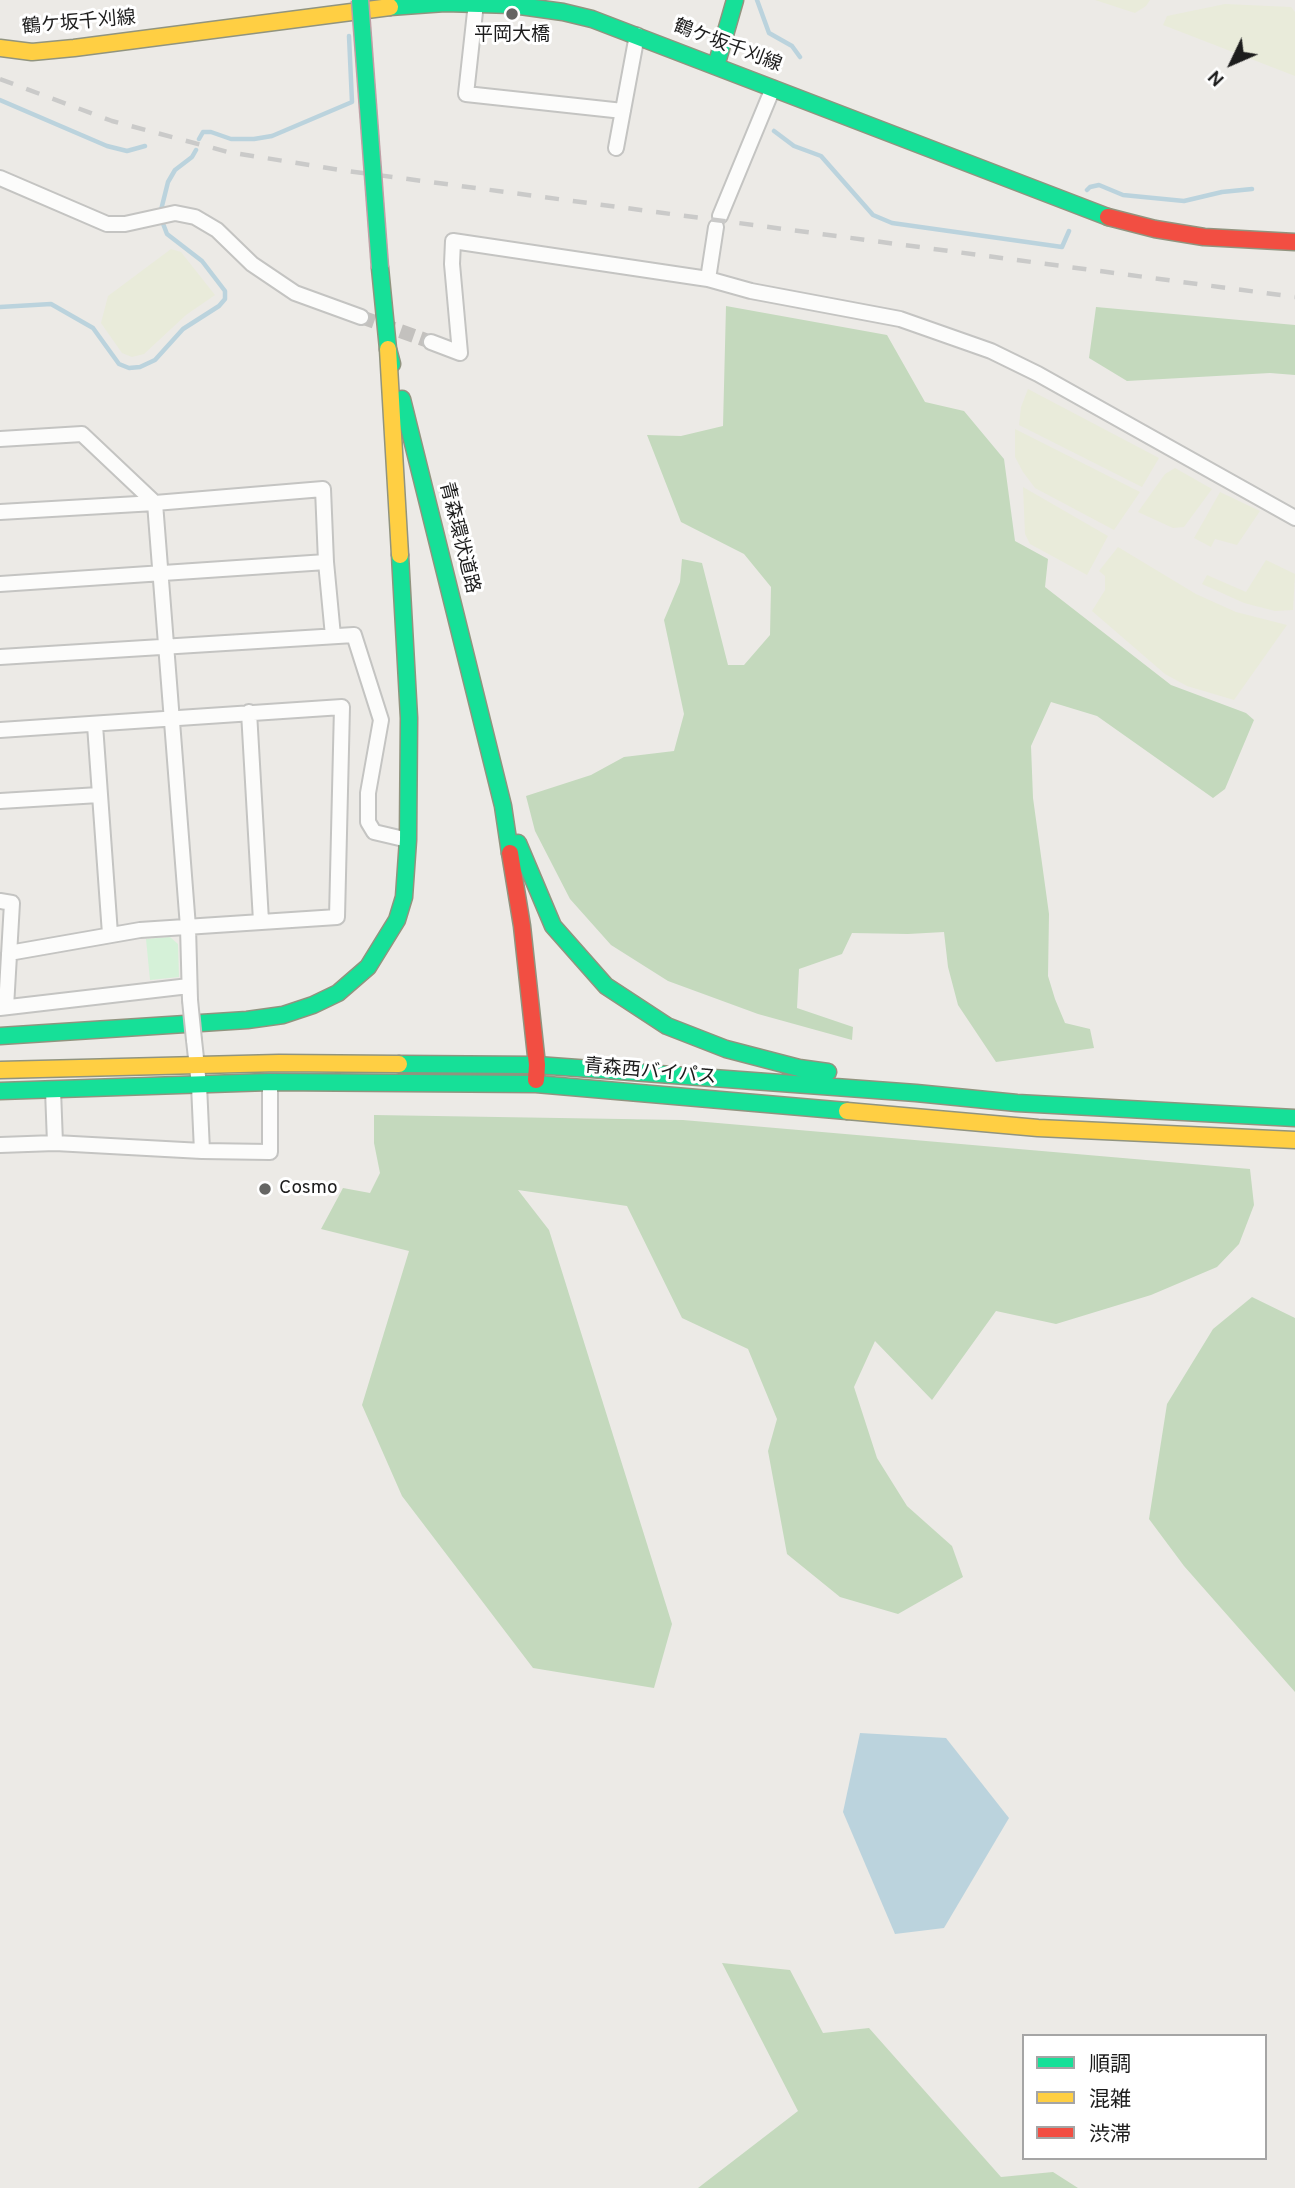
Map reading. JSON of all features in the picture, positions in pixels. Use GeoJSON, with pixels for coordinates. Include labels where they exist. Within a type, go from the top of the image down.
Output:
{"type":"FeatureCollection","features":[{"type":"Feature","properties":{"kind":"main road","name":"青森環状道路"},"geometry":{"type":"LineString","coordinates":[[360,0],[388,349],[503,806],[522,926],[537,1065],[536,1084]]}},
{"type":"Feature","properties":{"kind":"main road"},"geometry":{"type":"LineString","coordinates":[[716,66],[735,0]]}},
{"type":"Feature","properties":{"kind":"main road","name":"鶴ケ坂千刈線"},"geometry":{"type":"LineString","coordinates":[[0,48],[32,52],[394,7],[476,3],[563,12],[637,35],[1108,217],[1155,229],[1205,237],[1295,242]]}},
{"type":"Feature","properties":{"kind":"main road"},"geometry":{"type":"LineString","coordinates":[[0,1036],[247,1020],[283,1015],[338,993],[368,967],[397,920],[404,897],[408,840],[409,718],[388,349]]}},
{"type":"Feature","properties":{"kind":"main road"},"geometry":{"type":"LineString","coordinates":[[503,806],[553,926],[606,986],[667,1026],[726,1049],[799,1068],[889,1080],[1017,1103]]}},
{"type":"Feature","properties":{"kind":"main road","name":"青森西バイパス"},"geometry":{"type":"LineString","coordinates":[[0,1070],[279,1063],[537,1065],[1017,1103],[1295,1118]]}},
{"type":"Feature","properties":{"kind":"main road","name":"青森西バイパス"},"geometry":{"type":"LineString","coordinates":[[0,1091],[270,1082],[536,1084],[1038,1128],[1295,1140]]}},
{"type":"Feature","properties":{"kind":"street"},"geometry":{"type":"LineString","coordinates":[[476,3],[466,93],[623,111]]}},
{"type":"Feature","properties":{"kind":"street"},"geometry":{"type":"LineString","coordinates":[[616,148],[637,35]]}},
{"type":"Feature","properties":{"kind":"street"},"geometry":{"type":"LineString","coordinates":[[708,279],[718,221],[773,88]]}},
{"type":"Feature","properties":{"kind":"street"},"geometry":{"type":"LineString","coordinates":[[0,178],[107,224],[125,224],[175,213],[195,217],[218,230],[252,264],[295,293],[361,317]]}},
{"type":"Feature","properties":{"kind":"street"},"geometry":{"type":"LineString","coordinates":[[431,342],[460,353],[452,264],[453,241],[708,279],[751,292],[900,319],[991,351],[1038,374],[1295,518]]}},
{"type":"Feature","properties":{"kind":"street"},"geometry":{"type":"LineString","coordinates":[[0,439],[82,434],[155,503],[163,573],[202,1151]]}},
{"type":"Feature","properties":{"kind":"street"},"geometry":{"type":"LineString","coordinates":[[0,512],[323,489],[333,636]]}},
{"type":"Feature","properties":{"kind":"street"},"geometry":{"type":"LineString","coordinates":[[0,584],[326,562]]}},
{"type":"Feature","properties":{"kind":"street"},"geometry":{"type":"LineString","coordinates":[[0,657],[354,635],[381,720],[368,793],[368,822],[374,832],[408,840]]}},
{"type":"Feature","properties":{"kind":"street"},"geometry":{"type":"LineString","coordinates":[[0,730],[342,706],[337,917],[140,930],[9,953]]}},
{"type":"Feature","properties":{"kind":"street"},"geometry":{"type":"LineString","coordinates":[[249,712],[261,921]]}},
{"type":"Feature","properties":{"kind":"street"},"geometry":{"type":"LineString","coordinates":[[95,724],[110,934]]}},
{"type":"Feature","properties":{"kind":"street"},"geometry":{"type":"LineString","coordinates":[[0,801],[99,795]]}},
{"type":"Feature","properties":{"kind":"street"},"geometry":{"type":"LineString","coordinates":[[0,901],[12,903],[3,1007],[190,993]]}},
{"type":"Feature","properties":{"kind":"street"},"geometry":{"type":"LineString","coordinates":[[0,1145],[55,1143],[270,1152],[270,1082]]}},
{"type":"Feature","properties":{"kind":"street"},"geometry":{"type":"LineString","coordinates":[[53,1090],[55,1143]]}},
{"type":"Feature","properties":{"kind":"green space"},"geometry":{"type":"Polygon","coordinates":[[[1095,0],[1150,0],[1135,13],[1095,0]]]}},
{"type":"Feature","properties":{"kind":"green space"},"geometry":{"type":"Polygon","coordinates":[[[1225,4],[1291,7],[1295,12],[1295,76],[1163,25],[1167,16],[1225,4]]]}},
{"type":"Feature","properties":{"kind":"green space"},"geometry":{"type":"Polygon","coordinates":[[[171,249],[181,252],[215,295],[186,315],[144,354],[132,357],[122,353],[101,323],[108,296],[171,249]]]}},
{"type":"Feature","properties":{"kind":"green space"},"geometry":{"type":"Polygon","coordinates":[[[726,306],[887,335],[925,402],[964,411],[1004,459],[1015,541],[1048,559],[1045,587],[1171,685],[1246,713],[1254,720],[1225,789],[1213,798],[1097,716],[1051,702],[1031,746],[1033,798],[1049,914],[1048,976],[1065,1023],[1090,1029],[1094,1048],[996,1062],[958,1005],[948,967],[944,932],[852,933],[842,954],[799,969],[797,1008],[853,1027],[852,1040],[758,1014],[668,981],[611,945],[570,899],[535,831],[526,796],[591,775],[624,757],[674,751],[684,714],[664,620],[680,582],[682,559],[702,563],[728,665],[744,665],[770,635],[771,587],[744,554],[681,522],[647,435],[681,436],[723,426],[726,306]]]}},
{"type":"Feature","properties":{"kind":"green space"},"geometry":{"type":"Polygon","coordinates":[[[1096,307],[1295,325],[1295,375],[1270,373],[1127,381],[1089,358],[1096,307]]]}},
{"type":"Feature","properties":{"kind":"green space"},"geometry":{"type":"Polygon","coordinates":[[[1028,389],[1159,458],[1142,487],[1019,425],[1021,407],[1028,389]]]}},
{"type":"Feature","properties":{"kind":"green space"},"geometry":{"type":"Polygon","coordinates":[[[1015,429],[1140,492],[1114,530],[1035,488],[1015,457],[1015,429]]]}},
{"type":"Feature","properties":{"kind":"green space"},"geometry":{"type":"Polygon","coordinates":[[[1175,468],[1212,489],[1184,527],[1173,528],[1138,512],[1165,474],[1175,468]]]}},
{"type":"Feature","properties":{"kind":"green space"},"geometry":{"type":"Polygon","coordinates":[[[1023,487],[1108,536],[1087,575],[1030,544],[1025,534],[1023,487]]]}},
{"type":"Feature","properties":{"kind":"green space"},"geometry":{"type":"Polygon","coordinates":[[[1220,492],[1260,511],[1237,545],[1215,539],[1211,547],[1194,538],[1220,492]]]}},
{"type":"Feature","properties":{"kind":"green space"},"geometry":{"type":"Polygon","coordinates":[[[1118,547],[1196,594],[1236,612],[1287,625],[1234,700],[1187,686],[1165,674],[1092,611],[1105,590],[1105,576],[1099,571],[1118,547]]]}},
{"type":"Feature","properties":{"kind":"green space"},"geometry":{"type":"Polygon","coordinates":[[[1266,560],[1295,574],[1293,610],[1275,611],[1244,603],[1202,584],[1207,575],[1246,592],[1266,560]]]}},
{"type":"Feature","properties":{"kind":"green space"},"geometry":{"type":"Polygon","coordinates":[[[170,937],[178,944],[179,977],[150,980],[146,939],[170,937]]]}},
{"type":"Feature","properties":{"kind":"green space"},"geometry":{"type":"Polygon","coordinates":[[[374,1115],[683,1120],[1250,1169],[1254,1205],[1239,1244],[1217,1267],[1151,1295],[1056,1324],[996,1311],[932,1400],[875,1341],[854,1387],[877,1458],[907,1506],[952,1546],[963,1577],[898,1614],[840,1597],[787,1554],[768,1451],[777,1419],[748,1349],[682,1318],[627,1206],[518,1190],[549,1230],[672,1624],[654,1688],[533,1668],[402,1496],[362,1405],[409,1251],[321,1229],[343,1188],[370,1193],[380,1173],[374,1143],[374,1115]]]}},
{"type":"Feature","properties":{"kind":"green space"},"geometry":{"type":"Polygon","coordinates":[[[1252,1297],[1295,1318],[1295,1692],[1184,1566],[1149,1519],[1167,1404],[1213,1329],[1252,1297]]]}},
{"type":"Feature","properties":{"kind":"green space"},"geometry":{"type":"Polygon","coordinates":[[[722,1963],[790,1970],[823,2033],[869,2028],[1001,2177],[1053,2172],[1078,2188],[698,2188],[798,2111],[722,1963]]]}},
{"type":"Feature","properties":{"kind":"water"},"geometry":{"type":"Polygon","coordinates":[[[860,1733],[946,1738],[1009,1818],[944,1928],[895,1934],[843,1812],[860,1733]]]}},
{"type":"Feature","properties":{"kind":"waterway"},"geometry":{"type":"LineString","coordinates":[[757,0],[769,33],[792,46],[800,57]]}},
{"type":"Feature","properties":{"kind":"waterway"},"geometry":{"type":"LineString","coordinates":[[199,139],[203,132],[231,139],[272,136],[352,102],[349,36]]}},
{"type":"Feature","properties":{"kind":"waterway"},"geometry":{"type":"LineString","coordinates":[[0,100],[107,146],[127,151],[145,146]]}},
{"type":"Feature","properties":{"kind":"waterway"},"geometry":{"type":"LineString","coordinates":[[774,131],[794,146],[821,156],[873,215],[892,223],[1062,247],[1069,231]]}},
{"type":"Feature","properties":{"kind":"waterway"},"geometry":{"type":"LineString","coordinates":[[161,210],[168,182],[175,170],[192,157],[196,150]]}},
{"type":"Feature","properties":{"kind":"waterway"},"geometry":{"type":"LineString","coordinates":[[1087,190],[1099,185],[1123,195],[1184,201],[1222,192],[1252,189]]}},
{"type":"Feature","properties":{"kind":"waterway"},"geometry":{"type":"LineString","coordinates":[[0,307],[51,304],[93,328],[119,364],[129,368],[140,367],[155,360],[183,329],[219,306],[225,299],[225,291],[202,261],[167,234],[162,221]]}},
{"type":"Feature","properties":{"kind":"tunnel"},"geometry":{"type":"LineString","coordinates":[[361,317],[431,342]]}},
{"type":"Feature","properties":{"kind":"railway"},"geometry":{"type":"LineString","coordinates":[[0,79],[112,121],[228,152],[340,170],[1295,297]]}},
{"type":"Feature","properties":{"kind":"traffic: fast"},"geometry":{"type":"LineString","coordinates":[[360,0],[380,268]]}},
{"type":"Feature","properties":{"kind":"traffic: fast"},"geometry":{"type":"LineString","coordinates":[[716,66],[735,0]]}},
{"type":"Feature","properties":{"kind":"traffic: fast"},"geometry":{"type":"LineString","coordinates":[[390,7],[445,3],[513,5],[592,19],[1108,217]]}},
{"type":"Feature","properties":{"kind":"traffic: fast"},"geometry":{"type":"LineString","coordinates":[[380,268],[388,349],[392,364]]}},
{"type":"Feature","properties":{"kind":"traffic: fast"},"geometry":{"type":"LineString","coordinates":[[402,399],[503,806],[510,853]]}},
{"type":"Feature","properties":{"kind":"traffic: fast"},"geometry":{"type":"LineString","coordinates":[[0,1036],[247,1020],[283,1015],[338,993],[368,967],[397,920],[404,897],[408,840],[409,718],[400,555]]}},
{"type":"Feature","properties":{"kind":"traffic: fast"},"geometry":{"type":"LineString","coordinates":[[518,843],[553,926],[606,986],[667,1026],[726,1049],[799,1068],[828,1072]]}},
{"type":"Feature","properties":{"kind":"traffic: fast"},"geometry":{"type":"LineString","coordinates":[[399,1064],[537,1065],[1017,1103],[1295,1118]]}},
{"type":"Feature","properties":{"kind":"traffic: fast"},"geometry":{"type":"LineString","coordinates":[[0,1091],[270,1082],[536,1084],[847,1111]]}},
{"type":"Feature","properties":{"kind":"traffic: slow"},"geometry":{"type":"LineString","coordinates":[[0,48],[32,52],[74,48],[390,7]]}},
{"type":"Feature","properties":{"kind":"traffic: slow"},"geometry":{"type":"LineString","coordinates":[[388,349],[400,555]]}},
{"type":"Feature","properties":{"kind":"traffic: slow"},"geometry":{"type":"LineString","coordinates":[[0,1070],[279,1063],[399,1064]]}},
{"type":"Feature","properties":{"kind":"traffic: slow"},"geometry":{"type":"LineString","coordinates":[[847,1111],[1038,1128],[1295,1140]]}},
{"type":"Feature","properties":{"kind":"traffic: jam"},"geometry":{"type":"LineString","coordinates":[[1108,217],[1155,229],[1204,237],[1295,242]]}},
{"type":"Feature","properties":{"kind":"traffic: jam"},"geometry":{"type":"LineString","coordinates":[[510,853],[522,926],[537,1065],[536,1080]]}},
{"type":"Feature","properties":{"kind":"place","name":"平岡大橋"},"geometry":{"type":"Point","coordinates":[512,14]}},
{"type":"Feature","properties":{"kind":"place","name":"Cosmo"},"geometry":{"type":"Point","coordinates":[265,1189]}}]}
